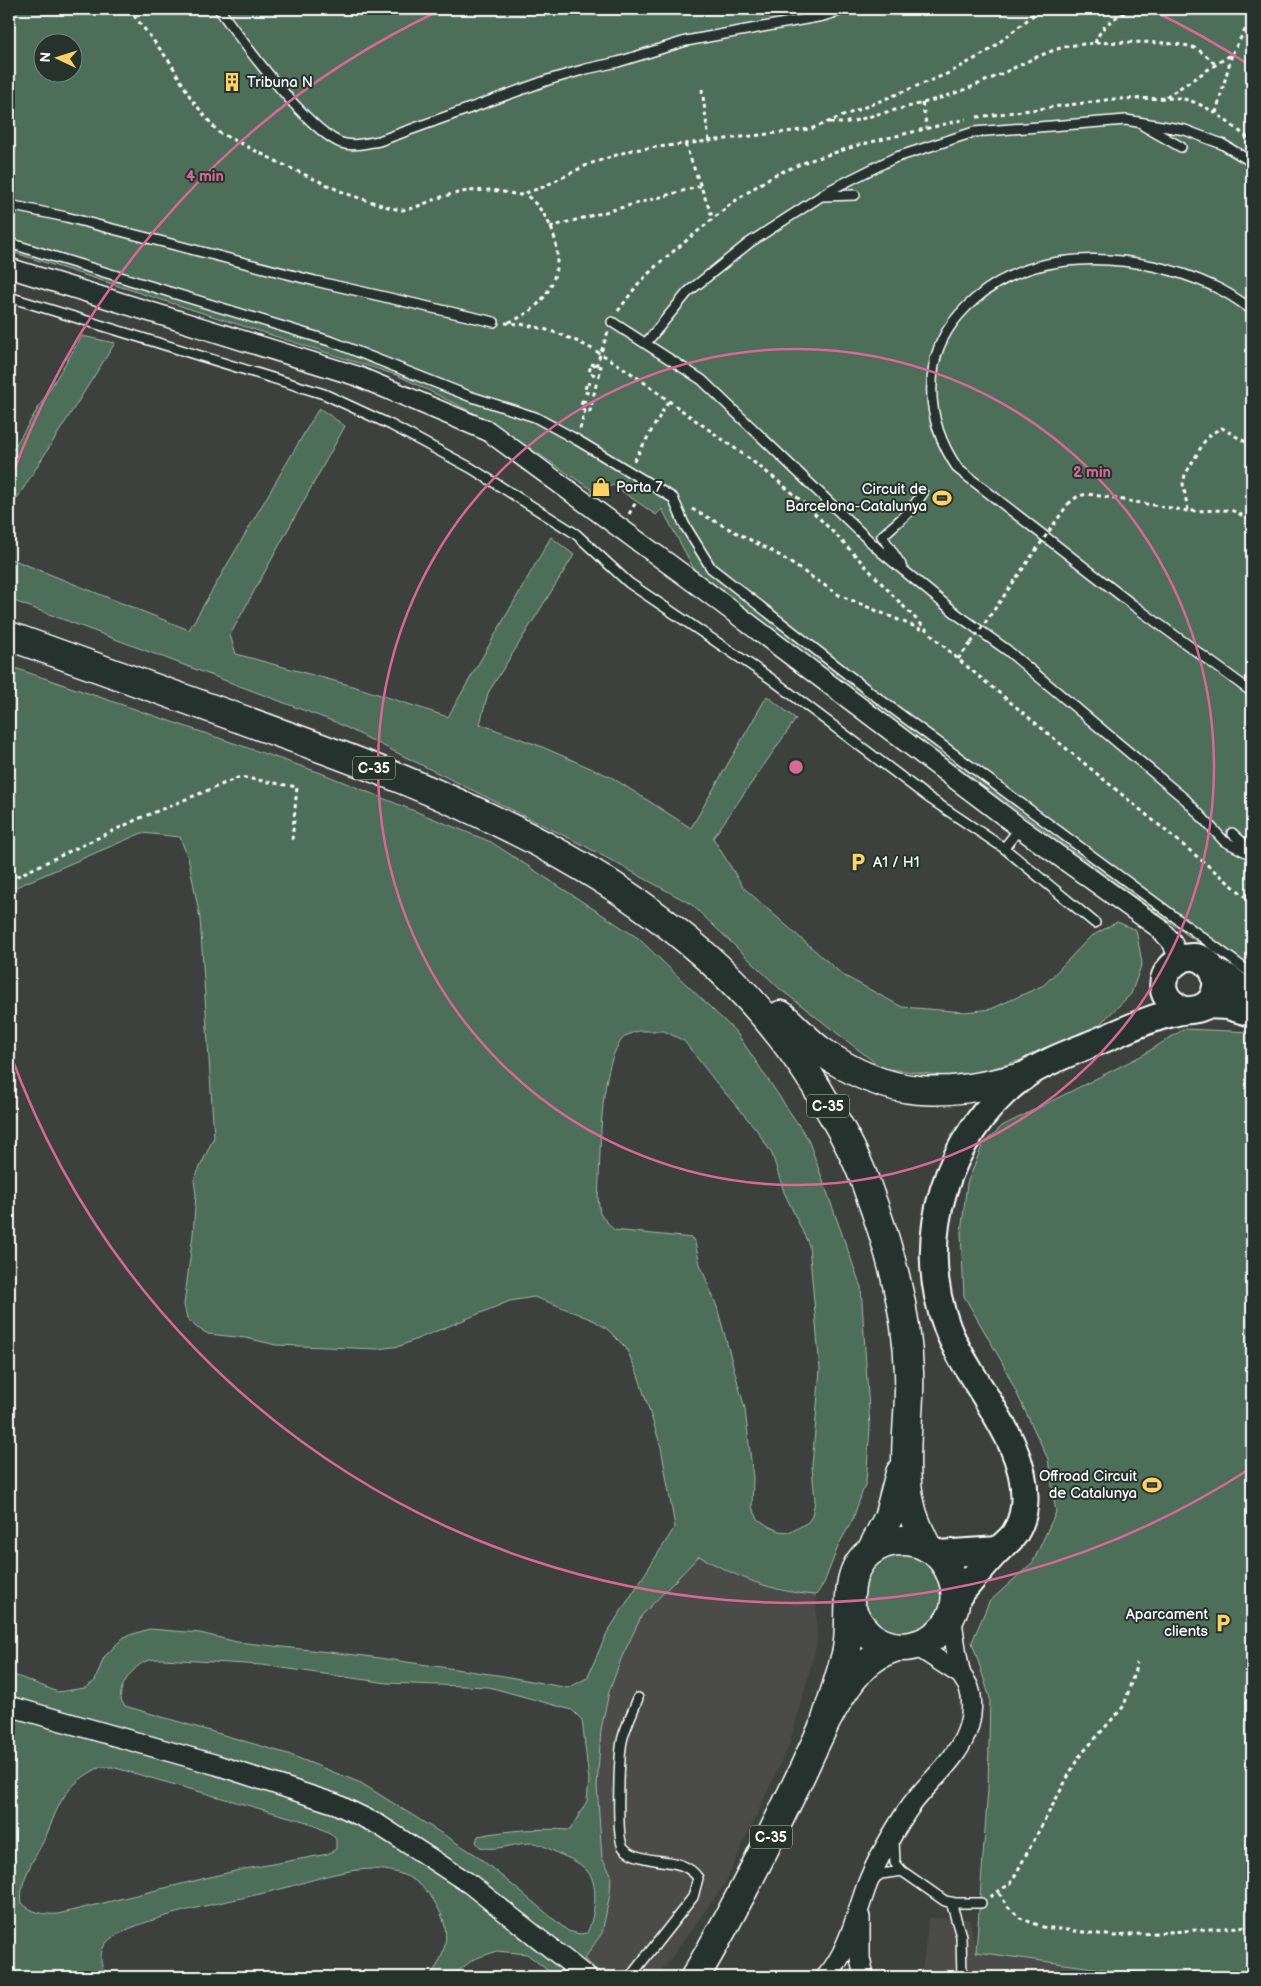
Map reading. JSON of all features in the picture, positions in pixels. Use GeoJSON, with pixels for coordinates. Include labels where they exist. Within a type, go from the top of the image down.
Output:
{"type":"FeatureCollection","features":[{"type":"Feature","properties":{"kind":"highway","name":"C-35"},"geometry":{"type":"LineString","coordinates":[[9,636],[344,756],[484,815],[561,854],[665,921],[710,959],[765,1015],[797,1056],[845,1137],[865,1181],[888,1247],[906,1336],[909,1373],[906,1450],[911,1508],[932,1551],[953,1579],[953,1607],[937,1634],[878,1656],[858,1673],[847,1686],[825,1723],[757,1864],[695,1977]]}},
{"type":"Feature","properties":{"kind":"highway"},"geometry":{"type":"LineString","coordinates":[[710,959],[743,983],[820,1050],[873,1081],[902,1090],[932,1091],[985,1087],[1022,1077]]}},
{"type":"Feature","properties":{"kind":"highway","name":"C-35"},"geometry":{"type":"LineString","coordinates":[[871,1551],[891,1510],[906,1450]]}},
{"type":"Feature","properties":{"kind":"highway","name":"C-35"},"geometry":{"type":"LineString","coordinates":[[825,1723],[846,1654],[851,1607],[851,1580],[858,1564],[871,1551],[886,1543],[903,1541],[932,1551]]}},
{"type":"Feature","properties":{"kind":"highway","name":"C-35"},"geometry":{"type":"LineString","coordinates":[[851,1607],[860,1627],[868,1634],[882,1643],[907,1646]]}},
{"type":"Feature","properties":{"kind":"street"},"geometry":{"type":"LineString","coordinates":[[9,268],[357,376],[488,432],[703,589],[1020,828],[1159,928],[1172,942],[1179,960]]}},
{"type":"Feature","properties":{"kind":"street"},"geometry":{"type":"LineString","coordinates":[[1252,997],[1228,978],[1214,972],[1202,960],[1187,957],[1179,960],[1167,970],[1163,985],[1185,1003],[1228,1006],[1252,1013]]}},
{"type":"Feature","properties":{"kind":"street"},"geometry":{"type":"LineString","coordinates":[[826,1977],[838,1965],[860,1911],[868,1883],[906,1812],[943,1770],[964,1738],[969,1726],[972,1703],[968,1687],[960,1674],[953,1607],[998,1550],[1015,1533],[1022,1520],[1024,1504],[1020,1464],[987,1398],[963,1360],[947,1327],[938,1292],[934,1252],[937,1218],[943,1192],[957,1154],[980,1119],[1022,1077],[1082,1048],[1123,1032],[1157,1006],[1211,1000],[1216,986],[1214,972]]}},
{"type":"Feature","properties":{"kind":"street"},"geometry":{"type":"LineString","coordinates":[[932,1551],[998,1550]]}},
{"type":"Feature","properties":{"kind":"street"},"geometry":{"type":"LineString","coordinates":[[907,1646],[960,1674]]}},
{"type":"Feature","properties":{"kind":"street"},"geometry":{"type":"LineString","coordinates":[[9,1706],[217,1765],[336,1804],[370,1820],[425,1853],[470,1884],[587,1977]]}},
{"type":"Feature","properties":{"kind":"street"},"geometry":{"type":"LineString","coordinates":[[860,1911],[860,1958],[864,1977]]}},
{"type":"Feature","properties":{"kind":"lane"},"geometry":{"type":"LineString","coordinates":[[219,9],[275,81],[306,115],[326,134],[342,143],[356,145],[379,141],[586,68],[618,62],[686,41],[823,16],[846,9]]}},
{"type":"Feature","properties":{"kind":"lane"},"geometry":{"type":"LineString","coordinates":[[646,343],[688,292],[748,243],[822,196],[894,158],[974,132],[1126,120],[1185,130],[1222,144],[1252,162]]}},
{"type":"Feature","properties":{"kind":"lane"},"geometry":{"type":"LineString","coordinates":[[1135,121],[1181,147]]}},
{"type":"Feature","properties":{"kind":"lane"},"geometry":{"type":"LineString","coordinates":[[822,196],[855,195]]}},
{"type":"Feature","properties":{"kind":"lane"},"geometry":{"type":"LineString","coordinates":[[9,205],[66,217],[315,281],[494,322]]}},
{"type":"Feature","properties":{"kind":"lane"},"geometry":{"type":"LineString","coordinates":[[9,243],[333,342],[469,396],[535,417],[577,440],[673,498],[684,524],[711,568],[870,692],[1252,974]]}},
{"type":"Feature","properties":{"kind":"lane"},"geometry":{"type":"LineString","coordinates":[[1252,310],[1214,286],[1187,276],[1142,264],[1091,260],[1039,266],[998,282],[982,292],[956,318],[938,347],[931,393],[936,424],[943,444],[958,469],[1141,610],[1252,692]]}},
{"type":"Feature","properties":{"kind":"lane"},"geometry":{"type":"LineString","coordinates":[[9,297],[324,394],[391,425],[471,468],[576,534],[629,583],[770,678],[929,798],[1004,848],[1095,923]]}},
{"type":"Feature","properties":{"kind":"lane"},"geometry":{"type":"LineString","coordinates":[[612,322],[702,380],[880,551],[958,614],[1007,650],[1186,800],[1224,840],[1252,855]]}},
{"type":"Feature","properties":{"kind":"lane"},"geometry":{"type":"LineString","coordinates":[[907,573],[882,536],[908,512],[923,493]]}},
{"type":"Feature","properties":{"kind":"lane"},"geometry":{"type":"LineString","coordinates":[[1004,848],[1020,828]]}},
{"type":"Feature","properties":{"kind":"lane"},"geometry":{"type":"LineString","coordinates":[[1232,833],[1252,851]]}},
{"type":"Feature","properties":{"kind":"lane"},"geometry":{"type":"LineString","coordinates":[[630,1977],[693,1897],[698,1878],[693,1870],[682,1864],[642,1858],[631,1854],[623,1847],[620,1836],[619,1779],[622,1741],[638,1698]]}},
{"type":"Feature","properties":{"kind":"lane"},"geometry":{"type":"LineString","coordinates":[[894,1833],[895,1863],[902,1871],[945,1901],[981,1903]]}},
{"type":"Feature","properties":{"kind":"lane"},"geometry":{"type":"LineString","coordinates":[[868,1883],[881,1874],[902,1871]]}},
{"type":"Feature","properties":{"kind":"lane"},"geometry":{"type":"LineString","coordinates":[[951,1902],[961,1936],[962,1977]]}},
{"type":"Feature","properties":{"kind":"path"},"geometry":{"type":"LineString","coordinates":[[129,9],[170,62],[192,100],[213,128],[288,168],[347,194],[402,210],[423,206],[444,196],[467,191],[492,190],[510,195],[525,194],[611,155],[632,150],[802,130],[829,122],[949,73],[987,52],[1041,9]]}},
{"type":"Feature","properties":{"kind":"path"},"geometry":{"type":"LineString","coordinates":[[1095,43],[1100,30],[1114,18],[1132,9]]}},
{"type":"Feature","properties":{"kind":"path"},"geometry":{"type":"LineString","coordinates":[[1216,113],[1232,54],[1252,16],[1244,9]]}},
{"type":"Feature","properties":{"kind":"path"},"geometry":{"type":"LineString","coordinates":[[829,122],[835,124],[847,122],[922,103],[982,83],[1064,47],[1095,43],[1164,43],[1190,46],[1202,51],[1216,65]]}},
{"type":"Feature","properties":{"kind":"path"},"geometry":{"type":"LineString","coordinates":[[1166,97],[1232,54]]}},
{"type":"Feature","properties":{"kind":"path"},"geometry":{"type":"LineString","coordinates":[[702,89],[709,141]]}},
{"type":"Feature","properties":{"kind":"path"},"geometry":{"type":"LineString","coordinates":[[922,103],[927,128]]}},
{"type":"Feature","properties":{"kind":"path"},"geometry":{"type":"LineString","coordinates":[[684,144],[713,219]]}},
{"type":"Feature","properties":{"kind":"path"},"geometry":{"type":"LineString","coordinates":[[577,440],[585,410],[590,411],[592,403],[587,402],[589,393],[594,394],[596,385],[591,384],[593,375],[589,374],[591,364],[596,366],[599,353],[620,306],[638,284],[751,189],[772,176],[818,158]]}},
{"type":"Feature","properties":{"kind":"path"},"geometry":{"type":"LineString","coordinates":[[550,227],[700,186]]}},
{"type":"Feature","properties":{"kind":"path"},"geometry":{"type":"LineString","coordinates":[[508,323],[536,308],[554,282],[557,252],[550,227],[539,209],[525,194]]}},
{"type":"Feature","properties":{"kind":"path"},"geometry":{"type":"LineString","coordinates":[[494,322],[542,329],[576,341],[599,353],[624,367],[763,470],[813,512],[927,632],[958,660],[1252,902]]}},
{"type":"Feature","properties":{"kind":"path"},"geometry":{"type":"LineString","coordinates":[[634,462],[669,400]]}},
{"type":"Feature","properties":{"kind":"path"},"geometry":{"type":"LineString","coordinates":[[1188,510],[1184,484],[1185,475],[1212,433],[1222,428],[1252,446]]}},
{"type":"Feature","properties":{"kind":"path"},"geometry":{"type":"LineString","coordinates":[[958,660],[1068,504],[1078,496],[1088,494],[1188,510],[1231,510],[1252,520]]}},
{"type":"Feature","properties":{"kind":"path"},"geometry":{"type":"LineString","coordinates":[[673,498],[777,554],[839,595],[927,632]]}},
{"type":"Feature","properties":{"kind":"path"},"geometry":{"type":"LineString","coordinates":[[9,880],[138,819],[240,777],[297,788],[292,841]]}},
{"type":"Feature","properties":{"kind":"path"},"geometry":{"type":"LineString","coordinates":[[1137,1662],[1124,1706],[1078,1758],[1012,1883],[1000,1893],[1008,1907],[1020,1918],[1043,1927],[1114,1936],[1252,1926]]}},
{"type":"Feature","properties":{"kind":"shaded area"},"geometry":{"type":"Polygon","coordinates":[[[699,1556],[735,1575],[776,1590],[816,1595],[817,1643],[790,1743],[724,1885],[657,1977],[631,1977],[621,1970],[606,1977],[584,1959],[599,1939],[610,1894],[608,1868],[603,1864],[602,1858],[597,1786],[601,1730],[606,1705],[616,1671],[642,1615],[699,1556]]]}},
{"type":"Feature","properties":{"kind":"shaded area"},"geometry":{"type":"Polygon","coordinates":[[[929,1918],[969,1919],[977,1952],[1159,1977],[921,1977],[929,1918]]]}},
{"type":"Feature","properties":{"kind":"green space","name":"Circuit de Barcelona-Catalunya"},"geometry":{"type":"Polygon","coordinates":[[[9,9],[1252,9],[1252,982],[928,746],[694,569],[662,509],[656,515],[613,485],[593,494],[591,489],[486,419],[399,376],[9,251],[9,9]]]}},
{"type":"Feature","properties":{"kind":"green space"},"geometry":{"type":"Polygon","coordinates":[[[82,336],[115,343],[9,511],[9,456],[82,336]]]}},
{"type":"Feature","properties":{"kind":"green space"},"geometry":{"type":"Polygon","coordinates":[[[319,408],[345,426],[230,635],[236,654],[353,686],[448,717],[551,537],[574,555],[488,693],[480,724],[540,746],[611,777],[691,828],[767,696],[796,719],[713,838],[743,887],[843,975],[902,1007],[965,1012],[991,1009],[1044,985],[1090,937],[1117,922],[1136,930],[1142,963],[1131,994],[1098,1026],[1048,1052],[961,1078],[882,1068],[780,989],[691,904],[583,845],[335,722],[9,599],[9,558],[189,630],[319,408]]]}},
{"type":"Feature","properties":{"kind":"green space"},"geometry":{"type":"Polygon","coordinates":[[[9,666],[321,773],[491,842],[638,938],[736,1032],[808,1139],[861,1287],[870,1427],[866,1482],[852,1521],[839,1544],[824,1583],[816,1595],[784,1591],[755,1582],[727,1571],[699,1556],[642,1615],[621,1659],[609,1692],[601,1730],[597,1786],[602,1858],[611,1874],[610,1894],[602,1933],[584,1959],[606,1977],[556,1977],[527,1954],[497,1951],[474,1959],[450,1977],[429,1977],[439,1963],[446,1938],[441,1914],[431,1897],[412,1879],[394,1872],[371,1869],[343,1872],[273,1891],[209,1905],[132,1928],[115,1936],[104,1946],[101,1960],[107,1977],[9,1977],[9,1673],[58,1692],[85,1688],[95,1681],[104,1657],[124,1637],[149,1629],[200,1633],[237,1642],[365,1656],[504,1676],[568,1688],[587,1678],[607,1633],[675,1527],[661,1447],[637,1372],[626,1348],[607,1329],[595,1321],[534,1297],[510,1301],[400,1346],[377,1349],[276,1345],[246,1338],[208,1334],[196,1327],[187,1318],[184,1305],[193,1234],[196,1195],[194,1180],[214,1137],[200,918],[189,861],[180,837],[142,833],[9,890],[9,666]],[[639,1031],[628,1035],[620,1042],[613,1056],[608,1074],[600,1140],[598,1198],[600,1214],[614,1230],[692,1238],[717,1307],[745,1409],[753,1478],[752,1507],[758,1519],[768,1526],[779,1531],[791,1532],[808,1522],[812,1516],[815,1501],[812,1467],[820,1369],[809,1245],[784,1192],[772,1154],[756,1129],[684,1041],[664,1031],[639,1031]],[[161,1659],[144,1662],[129,1676],[122,1688],[121,1695],[125,1706],[288,1754],[361,1783],[476,1855],[568,1931],[580,1934],[587,1933],[594,1911],[595,1893],[592,1878],[582,1866],[571,1859],[534,1843],[487,1848],[480,1847],[476,1842],[478,1836],[501,1832],[535,1829],[570,1830],[587,1801],[589,1780],[582,1720],[572,1710],[489,1687],[387,1683],[262,1665],[161,1659]],[[101,1767],[72,1786],[65,1795],[25,1878],[21,1895],[22,1903],[34,1911],[44,1914],[58,1914],[239,1870],[328,1854],[336,1849],[336,1839],[330,1833],[307,1822],[112,1767],[101,1767]]]}},
{"type":"Feature","properties":{"kind":"green space","name":"Offroad Circuit de Catalunya"},"geometry":{"type":"Polygon","coordinates":[[[1184,1029],[1252,1032],[1252,1977],[1159,1977],[976,1952],[988,1789],[990,1698],[972,1642],[989,1602],[1033,1562],[1056,1512],[1048,1459],[1002,1362],[964,1296],[961,1233],[967,1183],[983,1144],[1002,1126],[1141,1056],[1184,1029]]]}},
{"type":"Feature","properties":{"kind":"green space"},"geometry":{"type":"Polygon","coordinates":[[[913,1553],[937,1568],[946,1594],[937,1620],[902,1637],[876,1626],[866,1609],[863,1588],[869,1569],[876,1561],[888,1555],[913,1553]]]}},
{"type":"Feature","properties":{"kind":"place","name":"Tribuna N"},"geometry":{"type":"Point","coordinates":[232,82]}},
{"type":"Feature","properties":{"kind":"place","name":"Porta 7"},"geometry":{"type":"Point","coordinates":[601,487]}},
{"type":"Feature","properties":{"kind":"place","name":"Circuit de Barcelona-Catalunya"},"geometry":{"type":"Point","coordinates":[942,498]}},
{"type":"Feature","properties":{"kind":"place","name":"A1 / H1"},"geometry":{"type":"Point","coordinates":[858,862]}},
{"type":"Feature","properties":{"kind":"place","name":"Offroad Circuit de Catalunya"},"geometry":{"type":"Point","coordinates":[1152,1485]}},
{"type":"Feature","properties":{"kind":"place","name":"Aparcament clients"},"geometry":{"type":"Point","coordinates":[1223,1623]}}]}
